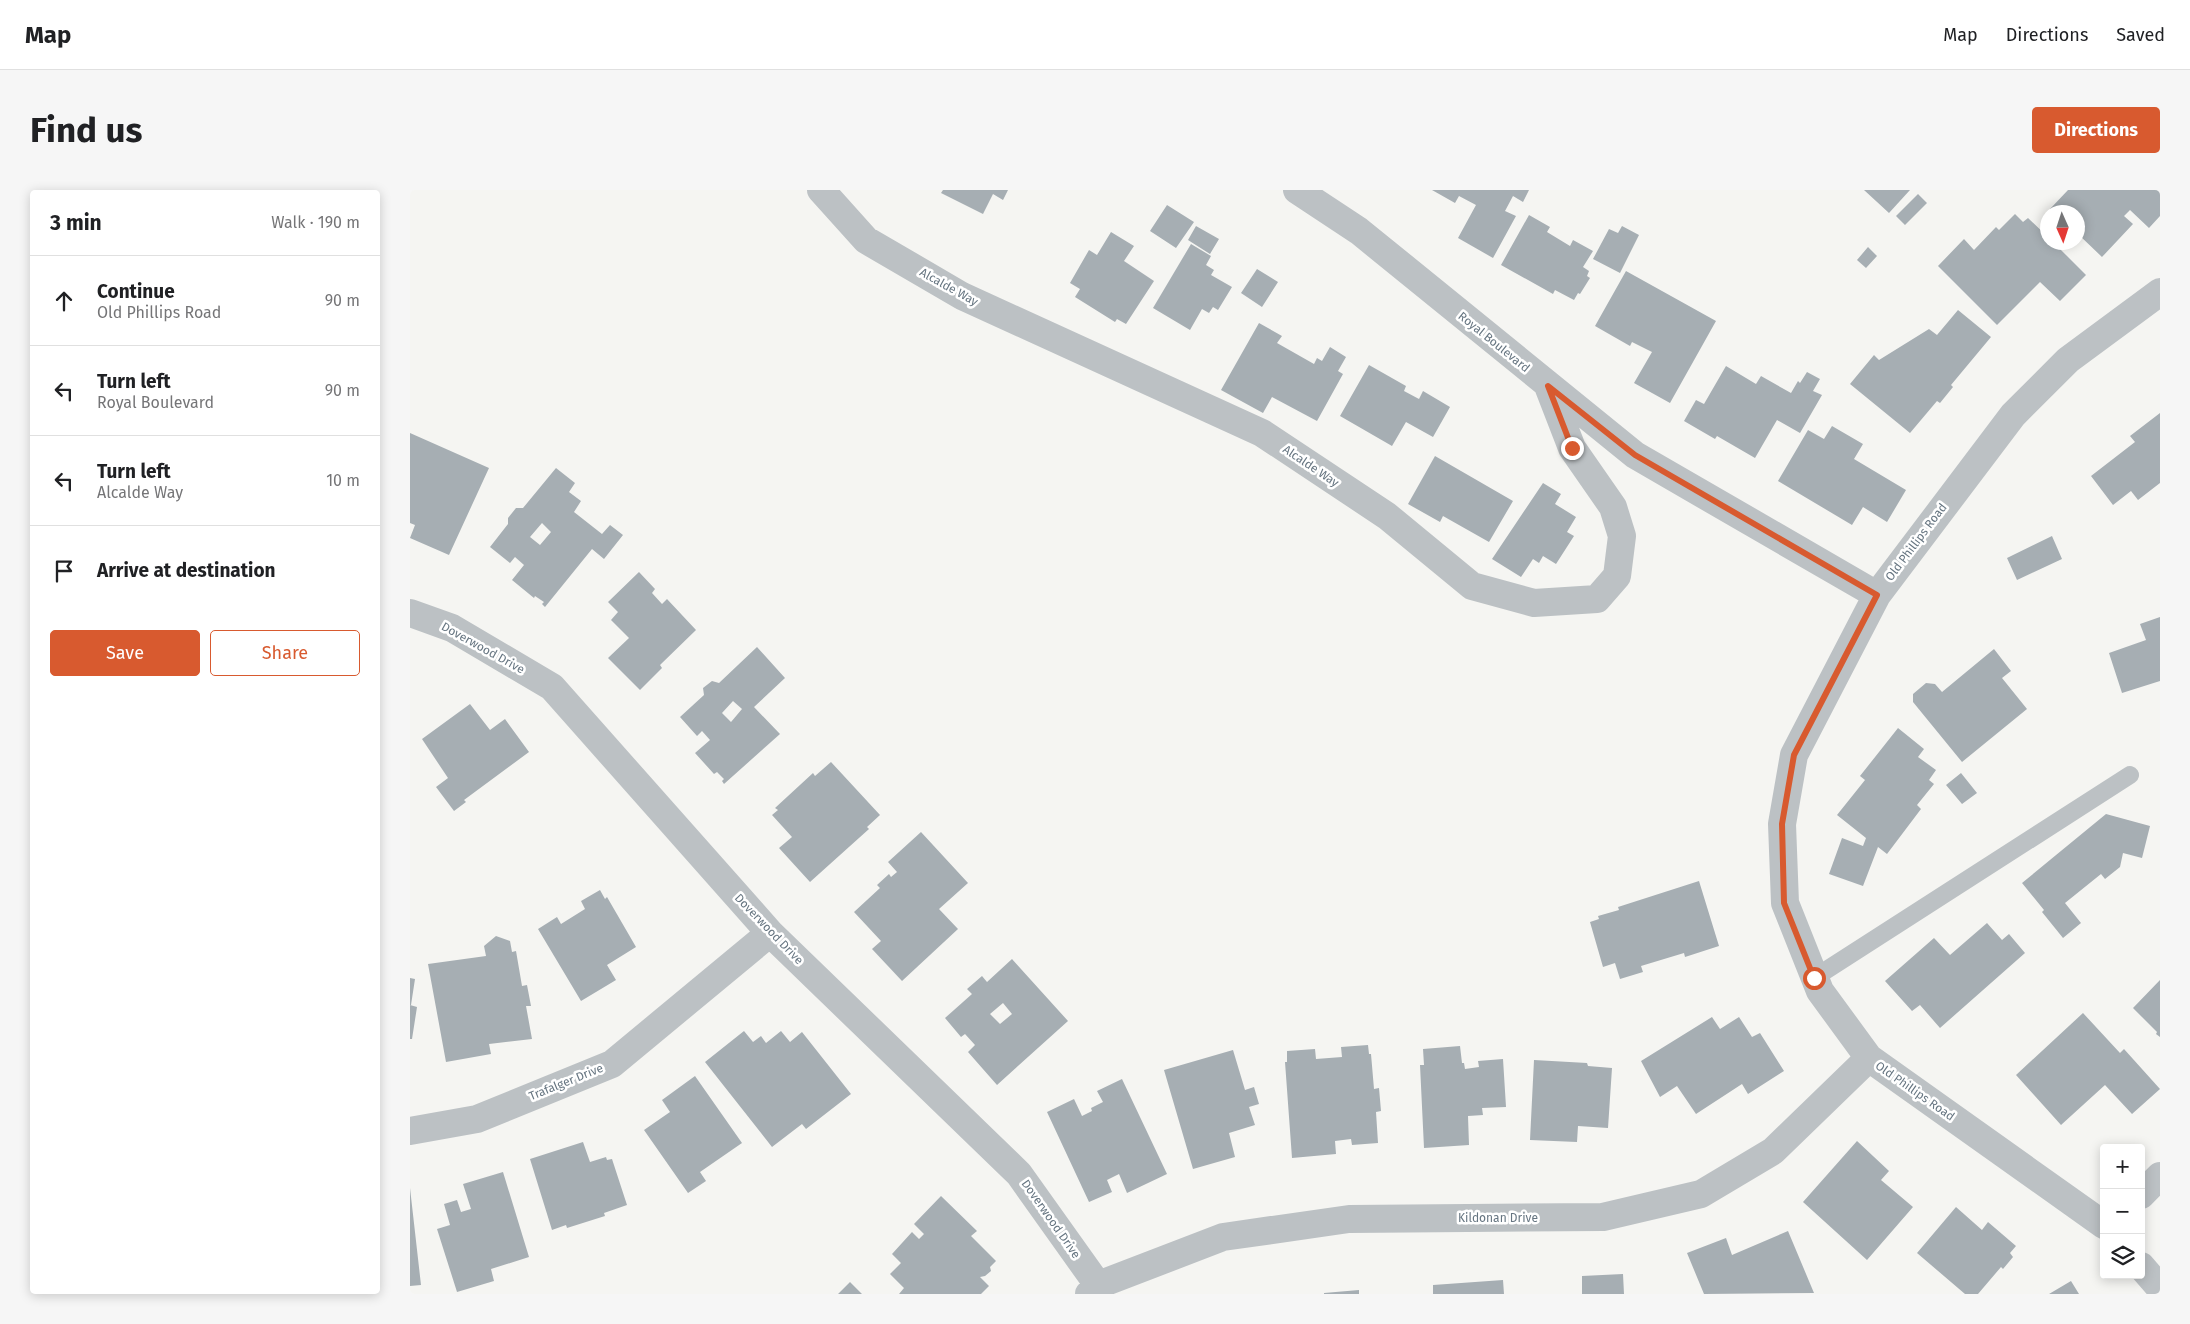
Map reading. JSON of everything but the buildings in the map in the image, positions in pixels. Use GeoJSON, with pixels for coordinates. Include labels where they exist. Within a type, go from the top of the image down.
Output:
{"type":"FeatureCollection","features":[{"type":"Feature","properties":{"kind":"street","name":"Alcalde Way"},"geometry":{"type":"LineString","coordinates":[[821,190],[866,240],[962,296],[1262,433],[1387,516],[1472,586],[1534,603],[1597,599],[1617,576],[1622,536],[1613,507],[1572,448],[1548,386]]}},
{"type":"Feature","properties":{"kind":"street","name":"Royal Boulevard"},"geometry":{"type":"LineString","coordinates":[[1297,190],[1359,231],[1635,455],[1877,595]]}},
{"type":"Feature","properties":{"kind":"street","name":"Old Phillips Road"},"geometry":{"type":"LineString","coordinates":[[2100,1222],[1869,1058],[1820,991],[1784,903],[1782,824],[1794,755],[1877,595],[2013,415],[2068,360],[2160,292]]}},
{"type":"Feature","properties":{"kind":"street","name":"Doverwood Drive"},"geometry":{"type":"LineString","coordinates":[[410,613],[452,628],[552,687],[770,933],[1019,1174],[1093,1290]]}},
{"type":"Feature","properties":{"kind":"street","name":"Trafalger Drive"},"geometry":{"type":"LineString","coordinates":[[410,1132],[477,1119],[612,1064],[770,933]]}},
{"type":"Feature","properties":{"kind":"street","name":"Kildonan Drive"},"geometry":{"type":"LineString","coordinates":[[1093,1290],[1223,1237],[1350,1219],[1603,1217],[1701,1194],[1773,1151],[1869,1058]]}},
{"type":"Feature","properties":{"kind":"street"},"geometry":{"type":"LineString","coordinates":[[2145,1191],[2160,1176]]}},
{"type":"Feature","properties":{"kind":"street"},"geometry":{"type":"LineString","coordinates":[[2145,1271],[2160,1288]]}},
{"type":"Feature","properties":{"kind":"lane"},"geometry":{"type":"LineString","coordinates":[[1814,978],[2130,775]]}},
{"type":"Feature","properties":{"kind":"route"},"geometry":{"type":"LineString","coordinates":[[1572,448],[1548,386],[1635,455],[1877,595],[1794,755],[1782,824],[1784,903],[1814,978]]}}]}
